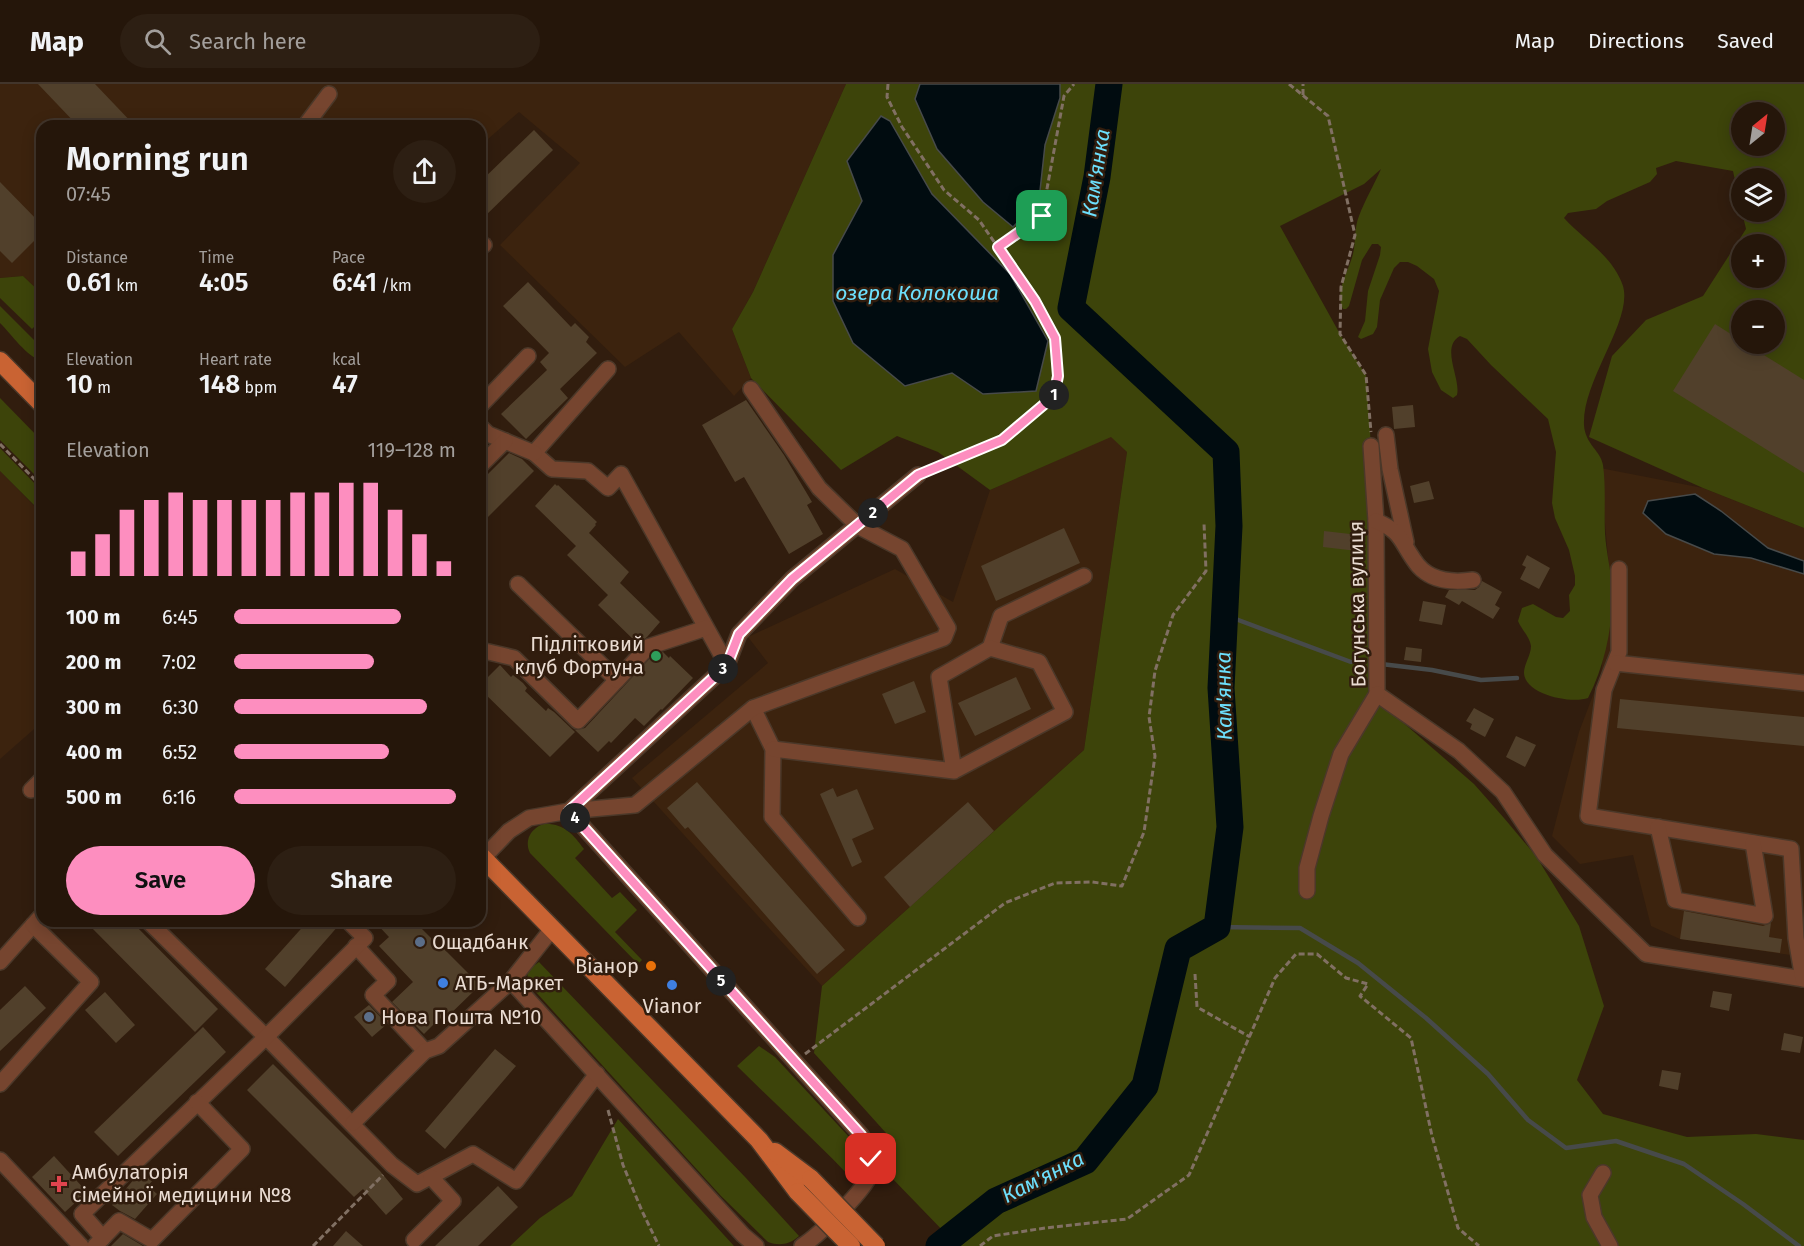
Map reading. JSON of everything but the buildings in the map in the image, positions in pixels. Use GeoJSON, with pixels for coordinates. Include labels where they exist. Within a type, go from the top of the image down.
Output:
{"type":"FeatureCollection","features":[{"type":"Feature","properties":{"kind":"main road"},"geometry":{"type":"LineString","coordinates":[[0,361],[36,393]]}},
{"type":"Feature","properties":{"kind":"main road"},"geometry":{"type":"LineString","coordinates":[[486,862],[759,1140],[798,1192],[851,1246]]}},
{"type":"Feature","properties":{"kind":"main road"},"geometry":{"type":"LineString","coordinates":[[759,1140],[811,1179],[876,1246]]}},
{"type":"Feature","properties":{"kind":"street"},"geometry":{"type":"LineString","coordinates":[[310,120],[329,94]]}},
{"type":"Feature","properties":{"kind":"street"},"geometry":{"type":"LineString","coordinates":[[486,400],[528,357]]}},
{"type":"Feature","properties":{"kind":"street"},"geometry":{"type":"LineString","coordinates":[[534,453],[608,369]]}},
{"type":"Feature","properties":{"kind":"street"},"geometry":{"type":"LineString","coordinates":[[486,853],[529,818],[569,811],[634,805],[753,708],[944,638],[948,628],[902,549],[858,526],[819,488],[751,389]]}},
{"type":"Feature","properties":{"kind":"street"},"geometry":{"type":"LineString","coordinates":[[486,432],[534,453],[552,469],[588,471],[608,488],[621,474],[727,665]]}},
{"type":"Feature","properties":{"kind":"street"},"geometry":{"type":"LineString","coordinates":[[1386,435],[1390,469],[1406,545]]}},
{"type":"Feature","properties":{"kind":"street"},"geometry":{"type":"LineString","coordinates":[[486,460],[505,441]]}},
{"type":"Feature","properties":{"kind":"street","name":"Богунська вулиця"},"geometry":{"type":"LineString","coordinates":[[1371,446],[1376,521],[1377,694],[1459,751],[1503,792],[1545,855],[1646,954],[1804,979]]}},
{"type":"Feature","properties":{"kind":"street"},"geometry":{"type":"LineString","coordinates":[[569,811],[727,665],[739,634],[792,579],[918,475]]}},
{"type":"Feature","properties":{"kind":"street"},"geometry":{"type":"LineString","coordinates":[[1376,521],[1392,527],[1406,545],[1415,562],[1431,575],[1452,583],[1473,580]]}},
{"type":"Feature","properties":{"kind":"street"},"geometry":{"type":"LineString","coordinates":[[1619,569],[1619,652],[1604,690],[1588,816],[1791,849],[1798,863],[1796,938],[1804,979]]}},
{"type":"Feature","properties":{"kind":"street"},"geometry":{"type":"LineString","coordinates":[[954,771],[939,677],[990,648],[1001,616],[1084,576]]}},
{"type":"Feature","properties":{"kind":"street"},"geometry":{"type":"LineString","coordinates":[[518,584],[617,680]]}},
{"type":"Feature","properties":{"kind":"street"},"geometry":{"type":"LineString","coordinates":[[486,651],[514,658],[578,721],[648,646],[706,628]]}},
{"type":"Feature","properties":{"kind":"street"},"geometry":{"type":"LineString","coordinates":[[773,749],[954,771],[1065,712],[1039,662],[990,648]]}},
{"type":"Feature","properties":{"kind":"street"},"geometry":{"type":"LineString","coordinates":[[1615,663],[1804,683]]}},
{"type":"Feature","properties":{"kind":"street"},"geometry":{"type":"LineString","coordinates":[[1307,891],[1307,868],[1341,754],[1377,694]]}},
{"type":"Feature","properties":{"kind":"street"},"geometry":{"type":"LineString","coordinates":[[753,708],[773,749],[772,817],[858,918]]}},
{"type":"Feature","properties":{"kind":"street"},"geometry":{"type":"LineString","coordinates":[[569,811],[861,1135],[867,1145],[872,1169],[867,1181],[858,1194],[802,1246]]}},
{"type":"Feature","properties":{"kind":"street"},"geometry":{"type":"LineString","coordinates":[[1658,827],[1675,900],[1765,916],[1753,843]]}},
{"type":"Feature","properties":{"kind":"street"},"geometry":{"type":"LineString","coordinates":[[0,962],[36,922]]}},
{"type":"Feature","properties":{"kind":"street"},"geometry":{"type":"LineString","coordinates":[[0,1084],[92,982],[44,927]]}},
{"type":"Feature","properties":{"kind":"street"},"geometry":{"type":"LineString","coordinates":[[159,927],[392,1165],[417,1184],[473,1154],[516,1181],[597,1074]]}},
{"type":"Feature","properties":{"kind":"street"},"geometry":{"type":"LineString","coordinates":[[197,1102],[242,1149],[155,1243],[119,1221],[99,1242],[82,1215],[197,1102],[266,1036],[365,938],[354,927]]}},
{"type":"Feature","properties":{"kind":"street"},"geometry":{"type":"LineString","coordinates":[[352,1124],[425,1051],[440,1046],[514,974],[552,929]]}},
{"type":"Feature","properties":{"kind":"street"},"geometry":{"type":"LineString","coordinates":[[356,946],[388,981],[373,995],[425,1051]]}},
{"type":"Feature","properties":{"kind":"street"},"geometry":{"type":"LineString","coordinates":[[514,974],[597,1074],[743,1235],[756,1246]]}},
{"type":"Feature","properties":{"kind":"street"},"geometry":{"type":"LineString","coordinates":[[0,1160],[81,1246]]}},
{"type":"Feature","properties":{"kind":"street"},"geometry":{"type":"LineString","coordinates":[[1603,1173],[1590,1195],[1593,1217],[1610,1246]]}},
{"type":"Feature","properties":{"kind":"street"},"geometry":{"type":"LineString","coordinates":[[414,1240],[453,1201],[431,1177]]}},
{"type":"Feature","properties":{"kind":"path"},"geometry":{"type":"LineString","coordinates":[[888,84],[887,97],[902,127],[944,190],[979,220],[1035,301],[1055,338],[1058,376],[1054,396],[1002,440],[918,475]]}},
{"type":"Feature","properties":{"kind":"path"},"geometry":{"type":"LineString","coordinates":[[998,247],[1042,216],[1064,96],[1074,84]]}},
{"type":"Feature","properties":{"kind":"path"},"geometry":{"type":"LineString","coordinates":[[1289,84],[1328,116],[1355,235],[1341,287],[1340,334],[1366,375],[1371,446]]}},
{"type":"Feature","properties":{"kind":"path"},"geometry":{"type":"LineString","coordinates":[[1303,84],[1303,95]]}},
{"type":"Feature","properties":{"kind":"path"},"geometry":{"type":"LineString","coordinates":[[0,444],[36,481]]}},
{"type":"Feature","properties":{"kind":"path"},"geometry":{"type":"LineString","coordinates":[[794,1063],[1005,903],[1055,883],[1092,882],[1122,886],[1144,832],[1155,756],[1149,717],[1155,671],[1173,615],[1206,571],[1204,524]]}},
{"type":"Feature","properties":{"kind":"path"},"geometry":{"type":"LineString","coordinates":[[980,1246],[993,1236],[1127,1219],[1189,1175],[1275,978],[1296,954],[1317,954],[1346,978],[1368,984],[1360,996],[1411,1038],[1432,1136],[1458,1228],[1479,1246]]}},
{"type":"Feature","properties":{"kind":"path"},"geometry":{"type":"LineString","coordinates":[[1195,974],[1197,1007],[1250,1037]]}},
{"type":"Feature","properties":{"kind":"path"},"geometry":{"type":"LineString","coordinates":[[605,1102],[623,1165],[659,1246]]}},
{"type":"Feature","properties":{"kind":"path"},"geometry":{"type":"LineString","coordinates":[[313,1246],[392,1165]]}},
{"type":"Feature","properties":{"kind":"shaded area"},"geometry":{"type":"Polygon","coordinates":[[[0,84],[846,84],[753,292],[732,329],[751,378],[734,396],[679,332],[625,367],[500,245],[580,163],[519,112],[486,141],[486,120],[36,120],[36,288],[23,276],[0,278],[0,84]]]}},
{"type":"Feature","properties":{"kind":"shaded area"},"geometry":{"type":"Polygon","coordinates":[[[1111,436],[1127,452],[1084,750],[822,986],[632,778],[768,663],[748,637],[895,569],[953,602],[990,490],[1111,436]]]}},
{"type":"Feature","properties":{"kind":"shaded area"},"geometry":{"type":"Polygon","coordinates":[[[1600,468],[1703,488],[1804,528],[1804,957],[1680,939],[1651,926],[1633,855],[1580,864],[1552,836],[1579,732],[1601,674],[1611,590],[1600,468]]]}},
{"type":"Feature","properties":{"kind":"shaded area"},"geometry":{"type":"Polygon","coordinates":[[[0,471],[36,508],[36,727],[0,759],[0,471]]]}},
{"type":"Feature","properties":{"kind":"green space"},"geometry":{"type":"Polygon","coordinates":[[[846,84],[1804,84],[1804,528],[1703,488],[1589,437],[1612,356],[1646,320],[1703,296],[1731,252],[1731,288],[1785,288],[1785,234],[1743,234],[1746,229],[1744,222],[1785,222],[1785,168],[1731,168],[1731,171],[1676,161],[1656,168],[1657,174],[1650,182],[1607,201],[1596,209],[1568,213],[1564,218],[1612,266],[1623,286],[1624,300],[1615,333],[1591,389],[1584,425],[1587,437],[1603,465],[1605,533],[1612,592],[1611,619],[1599,673],[1588,698],[1581,700],[1561,699],[1540,692],[1526,681],[1524,673],[1531,646],[1518,621],[1522,608],[1533,604],[1556,617],[1563,618],[1570,611],[1569,595],[1575,585],[1569,550],[1555,518],[1552,503],[1556,452],[1548,419],[1467,339],[1460,336],[1454,341],[1451,355],[1457,395],[1453,398],[1441,390],[1432,372],[1428,349],[1439,291],[1434,279],[1408,262],[1400,262],[1394,268],[1380,300],[1377,327],[1373,334],[1361,339],[1358,337],[1365,321],[1368,291],[1380,255],[1381,247],[1378,244],[1372,244],[1362,260],[1349,306],[1346,309],[1343,309],[1340,295],[1353,254],[1357,221],[1381,169],[1364,184],[1280,226],[1340,334],[1366,375],[1371,446],[1377,694],[1399,719],[1474,784],[1504,818],[1536,856],[1579,926],[1604,1006],[1577,1080],[1603,1114],[1687,1137],[1756,1134],[1804,1140],[1804,1246],[954,1246],[949,1237],[889,1175],[886,1133],[814,1053],[822,986],[1084,750],[1127,452],[1111,437],[990,490],[938,452],[897,436],[841,470],[751,378],[732,329],[753,292],[846,84]]]}},
{"type":"Feature","properties":{"kind":"green space"},"geometry":{"type":"Polygon","coordinates":[[[23,276],[36,288],[36,325],[32,329],[0,298],[0,278],[23,276]]]}},
{"type":"Feature","properties":{"kind":"green space"},"geometry":{"type":"Polygon","coordinates":[[[0,306],[36,342],[36,358],[25,350],[0,323],[0,306]]]}},
{"type":"Feature","properties":{"kind":"green space"},"geometry":{"type":"Polygon","coordinates":[[[0,398],[36,435],[36,476],[0,440],[0,398]]]}},
{"type":"Feature","properties":{"kind":"green space"},"geometry":{"type":"Polygon","coordinates":[[[0,448],[36,485],[36,507],[0,471],[0,448]]]}},
{"type":"Feature","properties":{"kind":"green space"},"geometry":{"type":"Polygon","coordinates":[[[544,824],[557,825],[572,834],[584,849],[575,858],[612,898],[620,892],[637,910],[615,932],[642,960],[638,964],[530,853],[528,839],[535,828],[544,824]]]}},
{"type":"Feature","properties":{"kind":"green space"},"geometry":{"type":"Polygon","coordinates":[[[539,962],[799,1236],[784,1244],[768,1242],[721,1196],[534,990],[528,978],[528,970],[539,962]]]}},
{"type":"Feature","properties":{"kind":"green space"},"geometry":{"type":"Polygon","coordinates":[[[759,1046],[775,1057],[850,1138],[861,1159],[861,1170],[855,1182],[737,1066],[759,1046]]]}},
{"type":"Feature","properties":{"kind":"green space"},"geometry":{"type":"Polygon","coordinates":[[[618,1119],[734,1246],[510,1246],[540,1218],[572,1196],[618,1119]]]}},
{"type":"Feature","properties":{"kind":"water","name":"озера Колокоша"},"geometry":{"type":"Polygon","coordinates":[[[920,84],[1060,84],[1060,98],[1045,145],[1039,200],[1013,227],[983,202],[937,149],[915,99],[920,84]]]}},
{"type":"Feature","properties":{"kind":"water","name":"озера Колокоша"},"geometry":{"type":"Polygon","coordinates":[[[881,116],[890,121],[932,194],[1010,274],[1048,341],[1036,391],[983,394],[952,373],[905,386],[853,343],[833,301],[833,255],[862,201],[847,161],[881,116]]]}},
{"type":"Feature","properties":{"kind":"water"},"geometry":{"type":"Polygon","coordinates":[[[1695,494],[1768,548],[1804,561],[1804,574],[1751,558],[1714,554],[1666,534],[1643,513],[1648,501],[1695,494]]]}},
{"type":"Feature","properties":{"kind":"waterway","name":"Кам'янка"},"geometry":{"type":"LineString","coordinates":[[939,1246],[996,1201],[1085,1161],[1145,1086],[1178,949],[1217,927],[1230,827],[1221,688],[1229,526],[1226,452],[1071,308],[1097,177],[1109,84]]}},
{"type":"Feature","properties":{"kind":"waterway"},"geometry":{"type":"LineString","coordinates":[[1225,615],[1351,662]]}},
{"type":"Feature","properties":{"kind":"waterway"},"geometry":{"type":"LineString","coordinates":[[1381,664],[1432,670],[1481,680],[1517,678]]}},
{"type":"Feature","properties":{"kind":"waterway"},"geometry":{"type":"LineString","coordinates":[[1217,927],[1300,928],[1358,963],[1426,1018],[1488,1074],[1528,1120],[1566,1148],[1616,1141],[1684,1164],[1799,1246]]}},
{"type":"Feature","properties":{"kind":"place","name":"Підлітковий клуб Фортуна"},"geometry":{"type":"Point","coordinates":[656,656]}},
{"type":"Feature","properties":{"kind":"place","name":"Ощадбанк"},"geometry":{"type":"Point","coordinates":[420,942]}},
{"type":"Feature","properties":{"kind":"place","name":"Віанор"},"geometry":{"type":"Point","coordinates":[651,966]}},
{"type":"Feature","properties":{"kind":"place","name":"АТБ-Маркет"},"geometry":{"type":"Point","coordinates":[443,983]}},
{"type":"Feature","properties":{"kind":"place","name":"Vianor"},"geometry":{"type":"Point","coordinates":[672,985]}},
{"type":"Feature","properties":{"kind":"place","name":"Нова Пошта №10"},"geometry":{"type":"Point","coordinates":[369,1017]}},
{"type":"Feature","properties":{"kind":"place","name":"Амбулаторія сімейної медицини №8"},"geometry":{"type":"Point","coordinates":[59,1184]}},
{"type":"Feature","properties":{"kind":"route"},"geometry":{"type":"LineString","coordinates":[[871,1159],[861,1135],[569,811],[727,665],[739,634],[792,579],[918,475],[1002,440],[1054,396],[1058,376],[1055,338],[1035,301],[998,247],[1042,216]]}}]}
